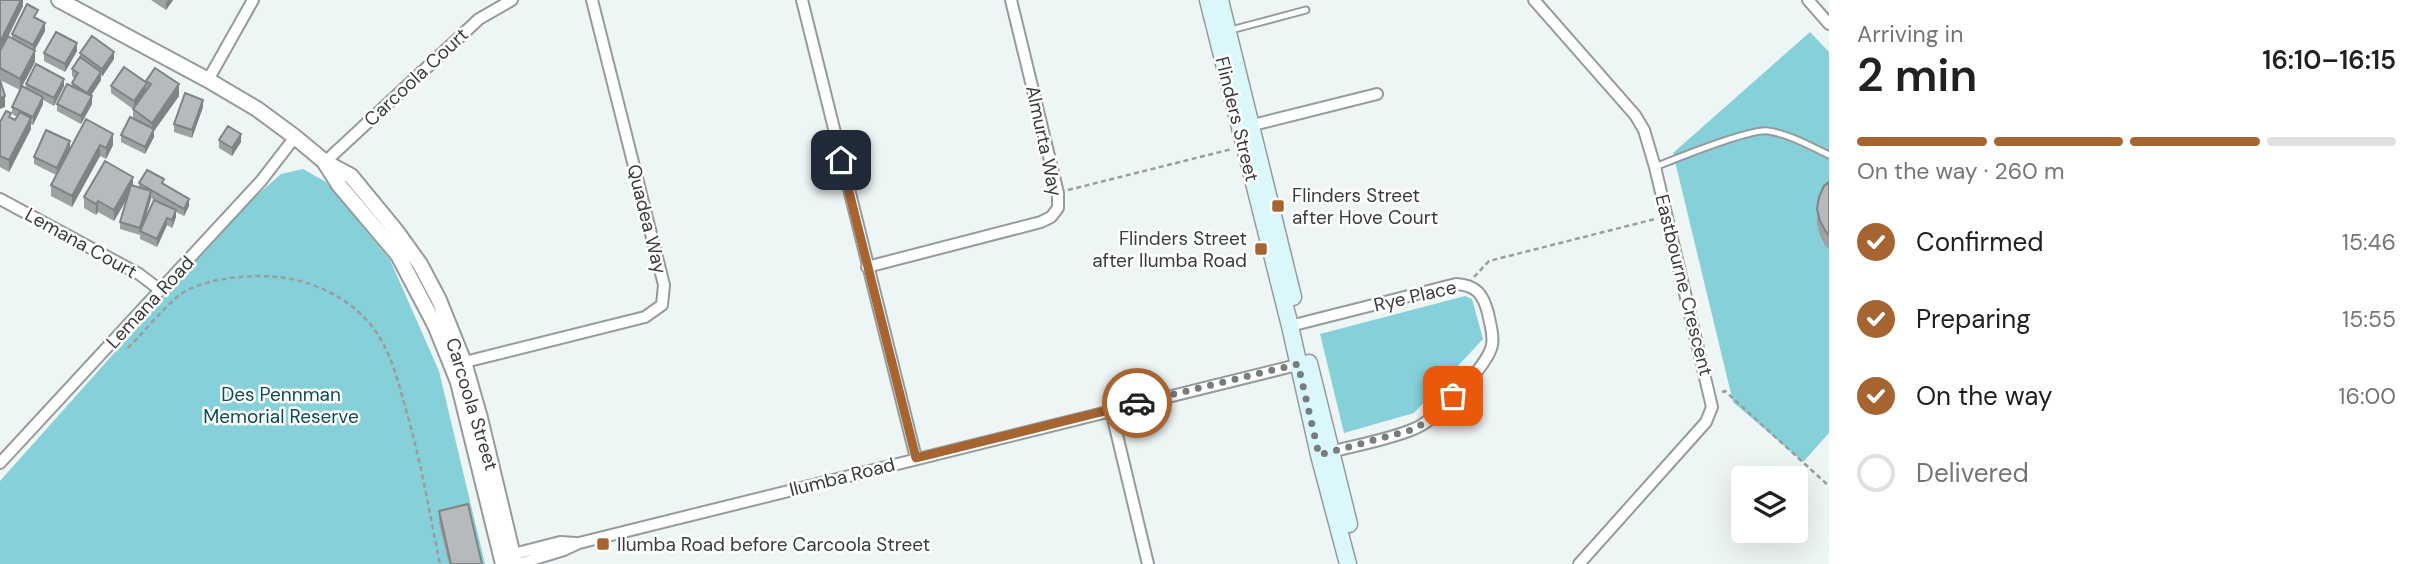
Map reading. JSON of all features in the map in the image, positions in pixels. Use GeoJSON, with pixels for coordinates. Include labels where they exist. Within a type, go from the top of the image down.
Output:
{"type":"FeatureCollection","features":[{"type":"Feature","properties":{"kind":"main road","name":"Flinders Street"},"geometry":{"type":"LineString","coordinates":[[1208,0],[1245,127],[1295,324],[1348,564]]}},
{"type":"Feature","properties":{"kind":"main road","name":"Flinders Street"},"geometry":{"type":"LineString","coordinates":[[1220,0],[1245,127]]}},
{"type":"Feature","properties":{"kind":"main road","name":"Flinders Street"},"geometry":{"type":"LineString","coordinates":[[1325,454],[1359,564]]}},
{"type":"Feature","properties":{"kind":"street","name":"Carcoola Street"},"geometry":{"type":"LineString","coordinates":[[59,0],[257,109],[325,162],[351,176],[397,232],[420,264],[439,300],[458,364],[465,406],[510,561]]}},
{"type":"Feature","properties":{"kind":"street"},"geometry":{"type":"LineString","coordinates":[[208,80],[253,0]]}},
{"type":"Feature","properties":{"kind":"street","name":"Carcoola Court"},"geometry":{"type":"LineString","coordinates":[[325,162],[479,19],[512,0]]}},
{"type":"Feature","properties":{"kind":"street","name":"Quadea Way"},"geometry":{"type":"LineString","coordinates":[[458,364],[645,317],[662,305],[664,285],[592,0]]}},
{"type":"Feature","properties":{"kind":"street"},"geometry":{"type":"LineString","coordinates":[[802,0],[916,458]]}},
{"type":"Feature","properties":{"kind":"street","name":"Almurta Way"},"geometry":{"type":"LineString","coordinates":[[867,267],[1041,222],[1058,208],[1058,193],[1011,0]]}},
{"type":"Feature","properties":{"kind":"street","name":"Eastbourne Crescent"},"geometry":{"type":"LineString","coordinates":[[1534,0],[1635,115],[1644,130],[1712,407],[1706,422],[1579,564]]}},
{"type":"Feature","properties":{"kind":"street"},"geometry":{"type":"LineString","coordinates":[[1808,0],[1829,24]]}},
{"type":"Feature","properties":{"kind":"street"},"geometry":{"type":"LineString","coordinates":[[1245,127],[1377,94]]}},
{"type":"Feature","properties":{"kind":"street","name":"Lemana Road"},"geometry":{"type":"LineString","coordinates":[[0,463],[261,181],[295,137]]}},
{"type":"Feature","properties":{"kind":"street","name":"Lemana Court"},"geometry":{"type":"LineString","coordinates":[[0,199],[139,274],[160,290]]}},
{"type":"Feature","properties":{"kind":"street","name":"Rye Place"},"geometry":{"type":"LineString","coordinates":[[1295,324],[1456,284],[1478,290],[1485,301],[1492,346],[1485,361],[1437,414],[1415,429],[1325,454]]}},
{"type":"Feature","properties":{"kind":"street","name":"Ilumba Road"},"geometry":{"type":"LineString","coordinates":[[510,561],[560,542],[579,543],[1304,363]]}},
{"type":"Feature","properties":{"kind":"street"},"geometry":{"type":"LineString","coordinates":[[1111,410],[1148,564]]}},
{"type":"Feature","properties":{"kind":"lane"},"geometry":{"type":"LineString","coordinates":[[1228,31],[1306,10]]}},
{"type":"Feature","properties":{"kind":"lane"},"geometry":{"type":"LineString","coordinates":[[1296,13],[1298,22]]}},
{"type":"Feature","properties":{"kind":"lane"},"geometry":{"type":"LineString","coordinates":[[1269,20],[1271,28]]}},
{"type":"Feature","properties":{"kind":"lane"},"geometry":{"type":"LineString","coordinates":[[1655,167],[1708,146],[1766,130],[1829,155]]}},
{"type":"Feature","properties":{"kind":"path"},"geometry":{"type":"LineString","coordinates":[[1058,193],[1235,149]]}},
{"type":"Feature","properties":{"kind":"path"},"geometry":{"type":"LineString","coordinates":[[1467,285],[1489,261],[1667,215]]}},
{"type":"Feature","properties":{"kind":"path"},"geometry":{"type":"LineString","coordinates":[[128,348],[177,296],[194,287],[264,276],[296,279],[323,287],[373,327],[387,350],[420,458],[440,564]]}},
{"type":"Feature","properties":{"kind":"path"},"geometry":{"type":"LineString","coordinates":[[1710,394],[1725,391],[1829,486]]}},
{"type":"Feature","properties":{"kind":"green space"},"geometry":{"type":"Polygon","coordinates":[[[1810,32],[1829,52],[1829,433],[1803,462],[1733,402],[1673,153],[1810,32]]]}},
{"type":"Feature","properties":{"kind":"green space","name":"Des Pennman Memorial Reserve"},"geometry":{"type":"Polygon","coordinates":[[[303,169],[326,182],[390,260],[439,371],[485,564],[0,564],[0,481],[249,202],[281,174],[303,169]]]}},
{"type":"Feature","properties":{"kind":"green space"},"geometry":{"type":"Polygon","coordinates":[[[1465,296],[1472,299],[1483,339],[1414,413],[1344,433],[1320,334],[1465,296]]]}},
{"type":"Feature","properties":{"kind":"building"},"geometry":{"type":"Polygon","coordinates":[[[0,0],[21,0],[0,42],[0,0]]]}},
{"type":"Feature","properties":{"kind":"building"},"geometry":{"type":"Polygon","coordinates":[[[27,4],[38,10],[34,17],[45,23],[33,45],[12,34],[27,4]]]}},
{"type":"Feature","properties":{"kind":"building"},"geometry":{"type":"Polygon","coordinates":[[[56,32],[77,43],[65,64],[44,53],[56,32]]]}},
{"type":"Feature","properties":{"kind":"building"},"geometry":{"type":"Polygon","coordinates":[[[8,36],[35,51],[20,79],[0,68],[0,51],[8,36]]]}},
{"type":"Feature","properties":{"kind":"building"},"geometry":{"type":"Polygon","coordinates":[[[92,36],[114,52],[102,69],[80,53],[92,36]]]}},
{"type":"Feature","properties":{"kind":"building"},"geometry":{"type":"Polygon","coordinates":[[[80,57],[101,72],[87,93],[72,83],[78,73],[72,69],[80,57]]]}},
{"type":"Feature","properties":{"kind":"building"},"geometry":{"type":"Polygon","coordinates":[[[36,64],[64,79],[54,98],[26,84],[36,64]]]}},
{"type":"Feature","properties":{"kind":"building"},"geometry":{"type":"Polygon","coordinates":[[[124,67],[147,83],[134,101],[111,86],[124,67]]]}},
{"type":"Feature","properties":{"kind":"building"},"geometry":{"type":"Polygon","coordinates":[[[155,68],[179,84],[152,123],[133,109],[151,84],[146,81],[155,68]]]}},
{"type":"Feature","properties":{"kind":"building"},"geometry":{"type":"Polygon","coordinates":[[[0,80],[5,96],[0,98],[0,80]]]}},
{"type":"Feature","properties":{"kind":"building"},"geometry":{"type":"Polygon","coordinates":[[[67,84],[92,96],[81,116],[57,104],[67,84]]]}},
{"type":"Feature","properties":{"kind":"building"},"geometry":{"type":"Polygon","coordinates":[[[22,86],[43,97],[33,117],[12,107],[22,86]]]}},
{"type":"Feature","properties":{"kind":"building"},"geometry":{"type":"Polygon","coordinates":[[[185,93],[203,100],[192,130],[174,124],[185,93]]]}},
{"type":"Feature","properties":{"kind":"building"},"geometry":{"type":"Polygon","coordinates":[[[6,111],[11,113],[9,117],[15,120],[20,112],[31,118],[9,160],[0,156],[0,122],[6,111]]]}},
{"type":"Feature","properties":{"kind":"building"},"geometry":{"type":"Polygon","coordinates":[[[130,117],[154,129],[145,147],[121,135],[130,117]]]}},
{"type":"Feature","properties":{"kind":"building"},"geometry":{"type":"Polygon","coordinates":[[[86,119],[113,134],[106,148],[100,145],[72,196],[51,185],[86,119]]]}},
{"type":"Feature","properties":{"kind":"building"},"geometry":{"type":"Polygon","coordinates":[[[228,126],[241,134],[232,148],[219,140],[228,126]]]}},
{"type":"Feature","properties":{"kind":"building"},"geometry":{"type":"Polygon","coordinates":[[[46,130],[70,141],[57,168],[34,157],[46,130]]]}},
{"type":"Feature","properties":{"kind":"building"},"geometry":{"type":"Polygon","coordinates":[[[105,161],[133,177],[114,210],[84,197],[105,161]]]}},
{"type":"Feature","properties":{"kind":"building"},"geometry":{"type":"Polygon","coordinates":[[[147,170],[164,179],[162,183],[189,199],[184,209],[139,183],[147,170]]]}},
{"type":"Feature","properties":{"kind":"building"},"geometry":{"type":"Polygon","coordinates":[[[1829,182],[1829,235],[1820,221],[1817,209],[1819,197],[1829,182]]]}},
{"type":"Feature","properties":{"kind":"building"},"geometry":{"type":"Polygon","coordinates":[[[131,185],[151,191],[140,228],[120,222],[131,185]]]}},
{"type":"Feature","properties":{"kind":"building"},"geometry":{"type":"Polygon","coordinates":[[[154,200],[176,210],[172,220],[167,218],[157,239],[140,231],[154,200]]]}},
{"type":"Feature","properties":{"kind":"building"},"geometry":{"type":"Polygon","coordinates":[[[468,504],[482,564],[451,564],[439,511],[468,504]]]}},
{"type":"Feature","properties":{"kind":"way so far"},"geometry":{"type":"LineString","coordinates":[[1137,403],[1298,364],[1319,455],[1415,429],[1437,414],[1453,396]]}},
{"type":"Feature","properties":{"kind":"place","name":"Flinders Street after Hove Court"},"geometry":{"type":"Point","coordinates":[1278,206]}},
{"type":"Feature","properties":{"kind":"place","name":"Flinders Street after Ilumba Road"},"geometry":{"type":"Point","coordinates":[1261,249]}},
{"type":"Feature","properties":{"kind":"place","name":"Ilumba Road before Carcoola Street"},"geometry":{"type":"Point","coordinates":[603,544]}},
{"type":"Feature","properties":{"kind":"route"},"geometry":{"type":"LineString","coordinates":[[841,160],[916,458],[1137,403]]}}]}
